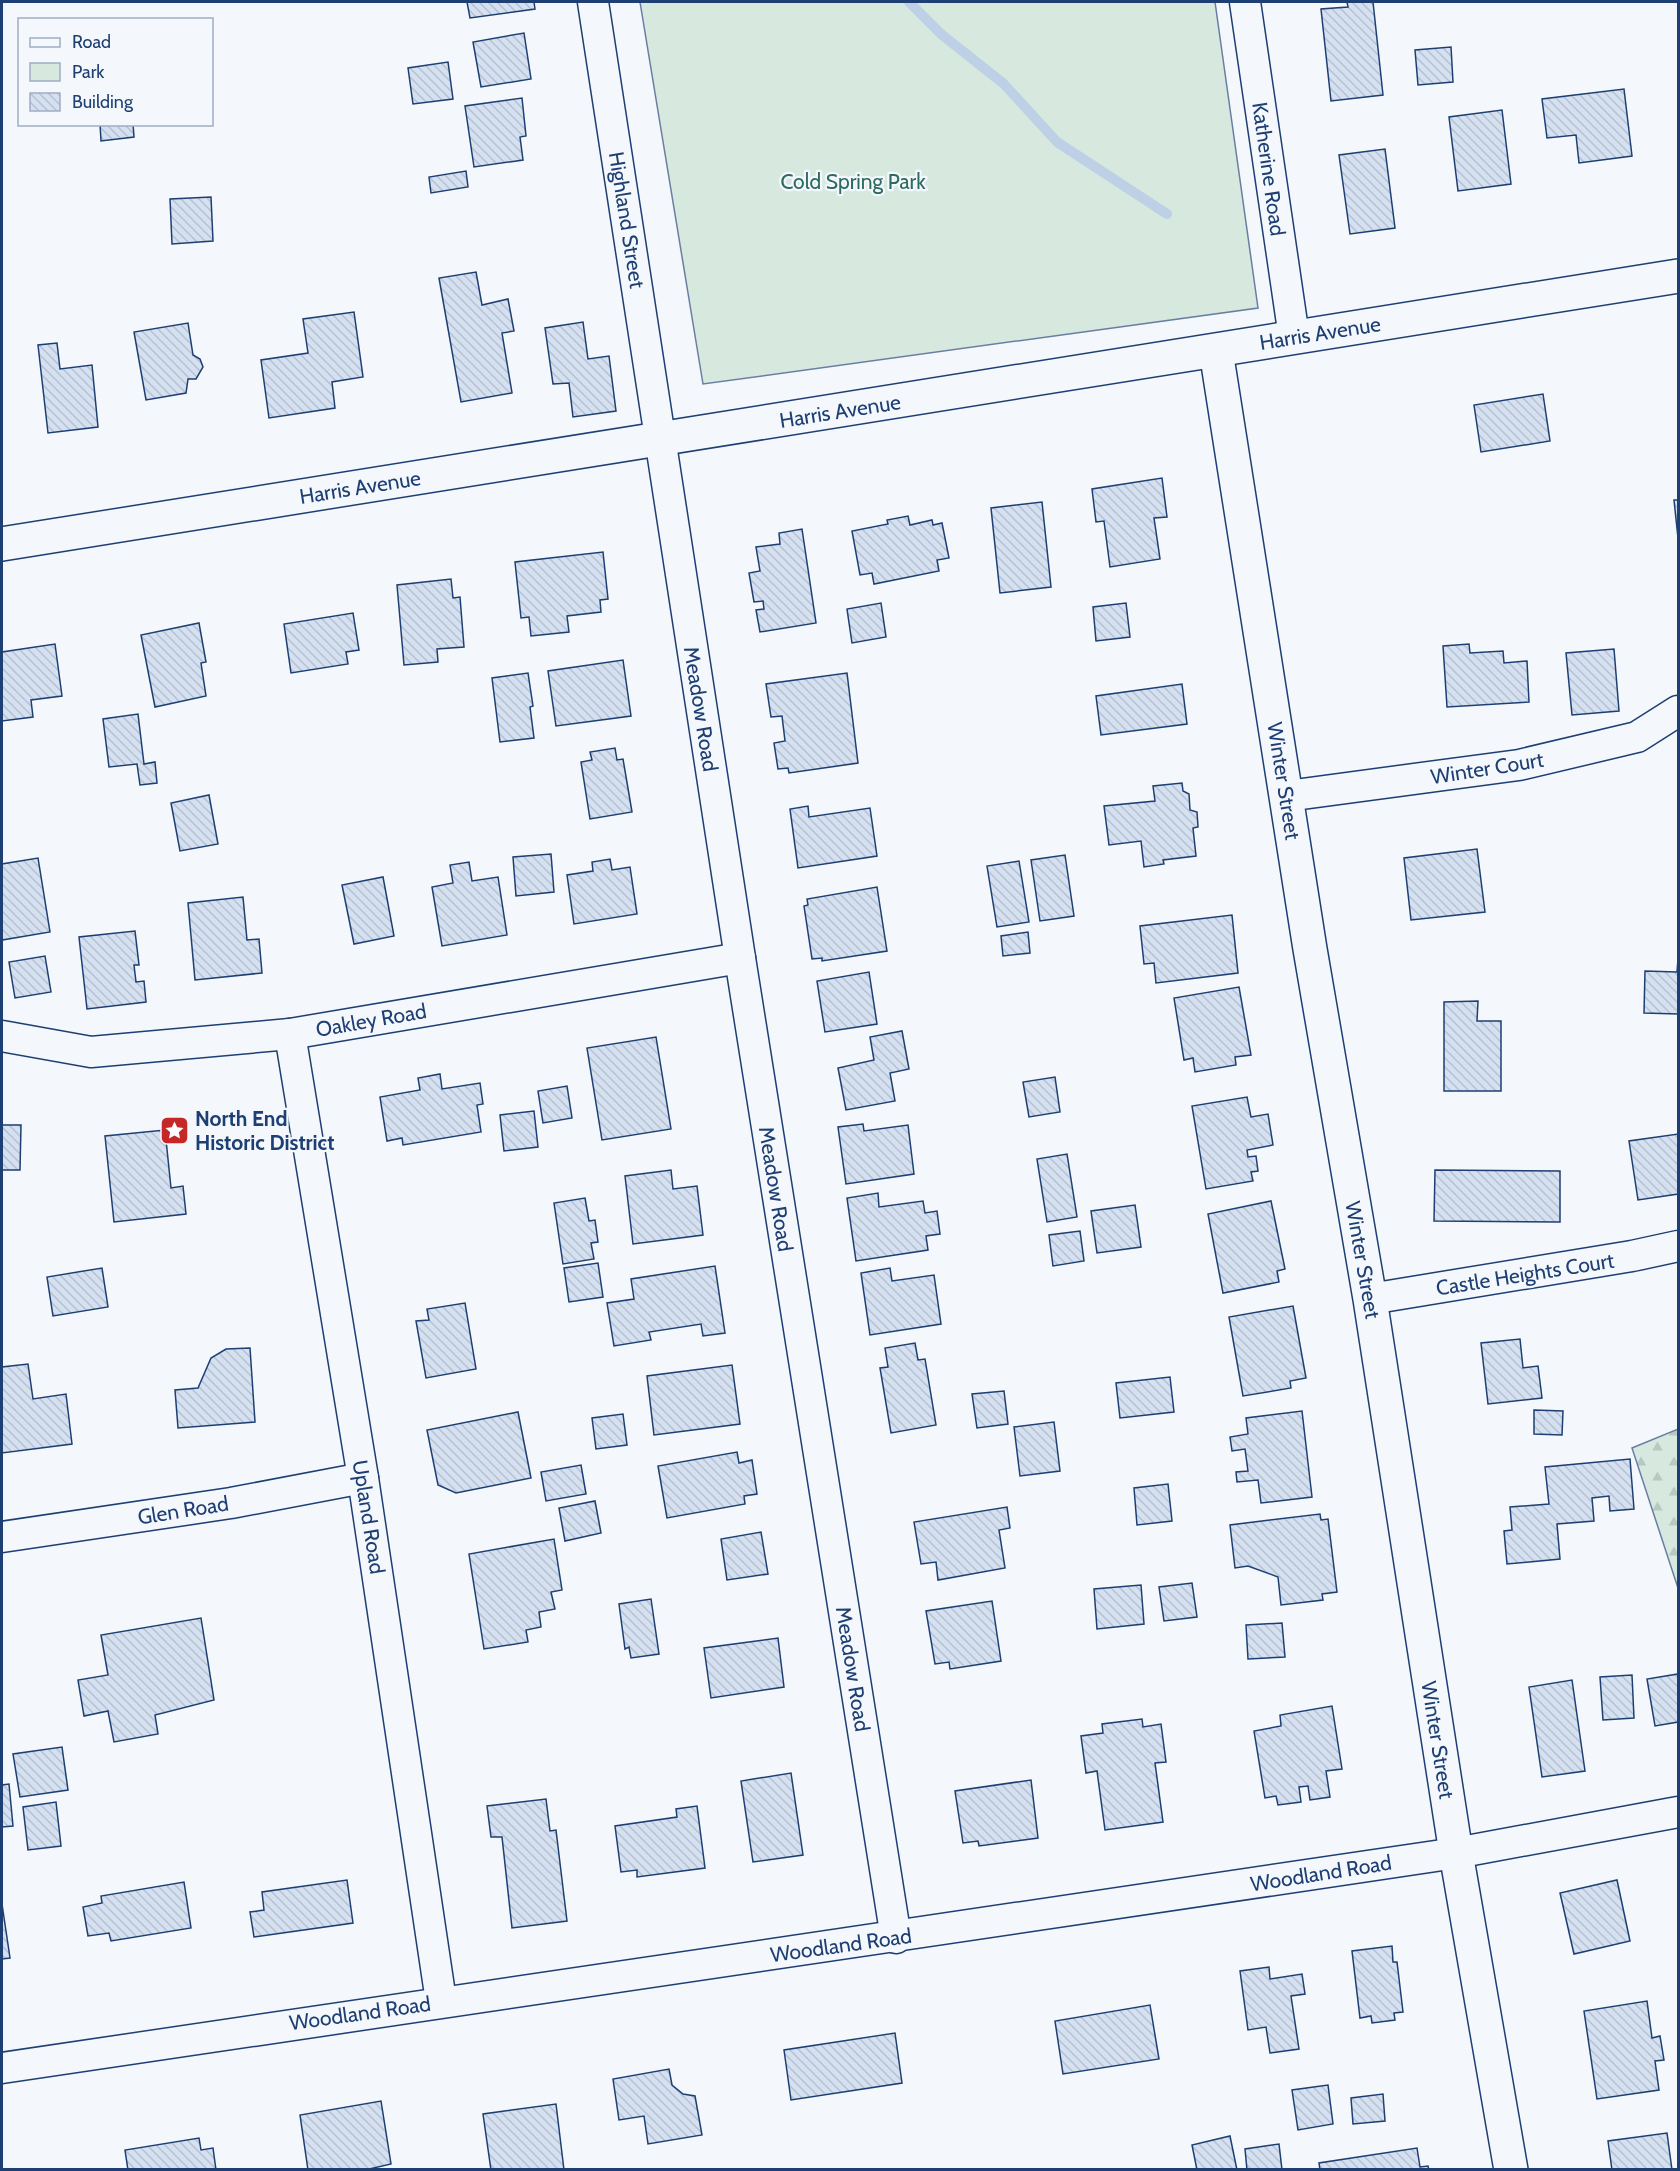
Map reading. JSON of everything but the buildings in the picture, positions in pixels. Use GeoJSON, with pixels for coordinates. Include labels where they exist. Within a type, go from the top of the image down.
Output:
{"type":"FeatureCollection","features":[{"type":"Feature","properties":{"kind":"main road","name":"Harris Avenue"},"geometry":{"type":"LineString","coordinates":[[2,544],[1678,276]]}},
{"type":"Feature","properties":{"kind":"main road","name":"Winter Street"},"geometry":{"type":"LineString","coordinates":[[1216,351],[1310,949],[1370,1299],[1456,1853],[1510,2169]]}},
{"type":"Feature","properties":{"kind":"street","name":"Highland Street"},"geometry":{"type":"LineString","coordinates":[[593,2],[660,439]]}},
{"type":"Feature","properties":{"kind":"street","name":"Katherine Road"},"geometry":{"type":"LineString","coordinates":[[1245,2],[1294,337]]}},
{"type":"Feature","properties":{"kind":"street","name":"Meadow Road"},"geometry":{"type":"LineString","coordinates":[[660,439],[896,1938]]}},
{"type":"Feature","properties":{"kind":"street","name":"Winter Court"},"geometry":{"type":"LineString","coordinates":[[1287,796],[1519,765],[1636,737],[1678,711]]}},
{"type":"Feature","properties":{"kind":"street","name":"Oakley Road"},"geometry":{"type":"LineString","coordinates":[[2,1036],[91,1052],[290,1034],[740,958]]}},
{"type":"Feature","properties":{"kind":"street","name":"Upland Road"},"geometry":{"type":"LineString","coordinates":[[290,1034],[363,1478],[441,2001]]}},
{"type":"Feature","properties":{"kind":"street","name":"Castle Heights Court"},"geometry":{"type":"LineString","coordinates":[[1370,1299],[1632,1256],[1678,1246]]}},
{"type":"Feature","properties":{"kind":"street","name":"Glen Road"},"geometry":{"type":"LineString","coordinates":[[2,1537],[231,1503],[363,1478]]}},
{"type":"Feature","properties":{"kind":"street","name":"Woodland Road"},"geometry":{"type":"LineString","coordinates":[[2,2068],[441,2001],[896,1938],[1456,1853],[1678,1812]]}},
{"type":"Feature","properties":{"kind":"green space","name":"Cold Spring Park"},"geometry":{"type":"Polygon","coordinates":[[[640,2],[1215,2],[1258,308],[703,384],[640,2]]]}},
{"type":"Feature","properties":{"kind":"green space"},"geometry":{"type":"Polygon","coordinates":[[[1678,1429],[1678,1588],[1632,1448],[1678,1429]]]}},
{"type":"Feature","properties":{"kind":"waterway"},"geometry":{"type":"LineString","coordinates":[[909,2],[941,34],[1004,84],[1057,142],[1167,214]]}},
{"type":"Feature","properties":{"kind":"place","name":"North End Historic District"},"geometry":{"type":"Point","coordinates":[174,1130]}}]}
